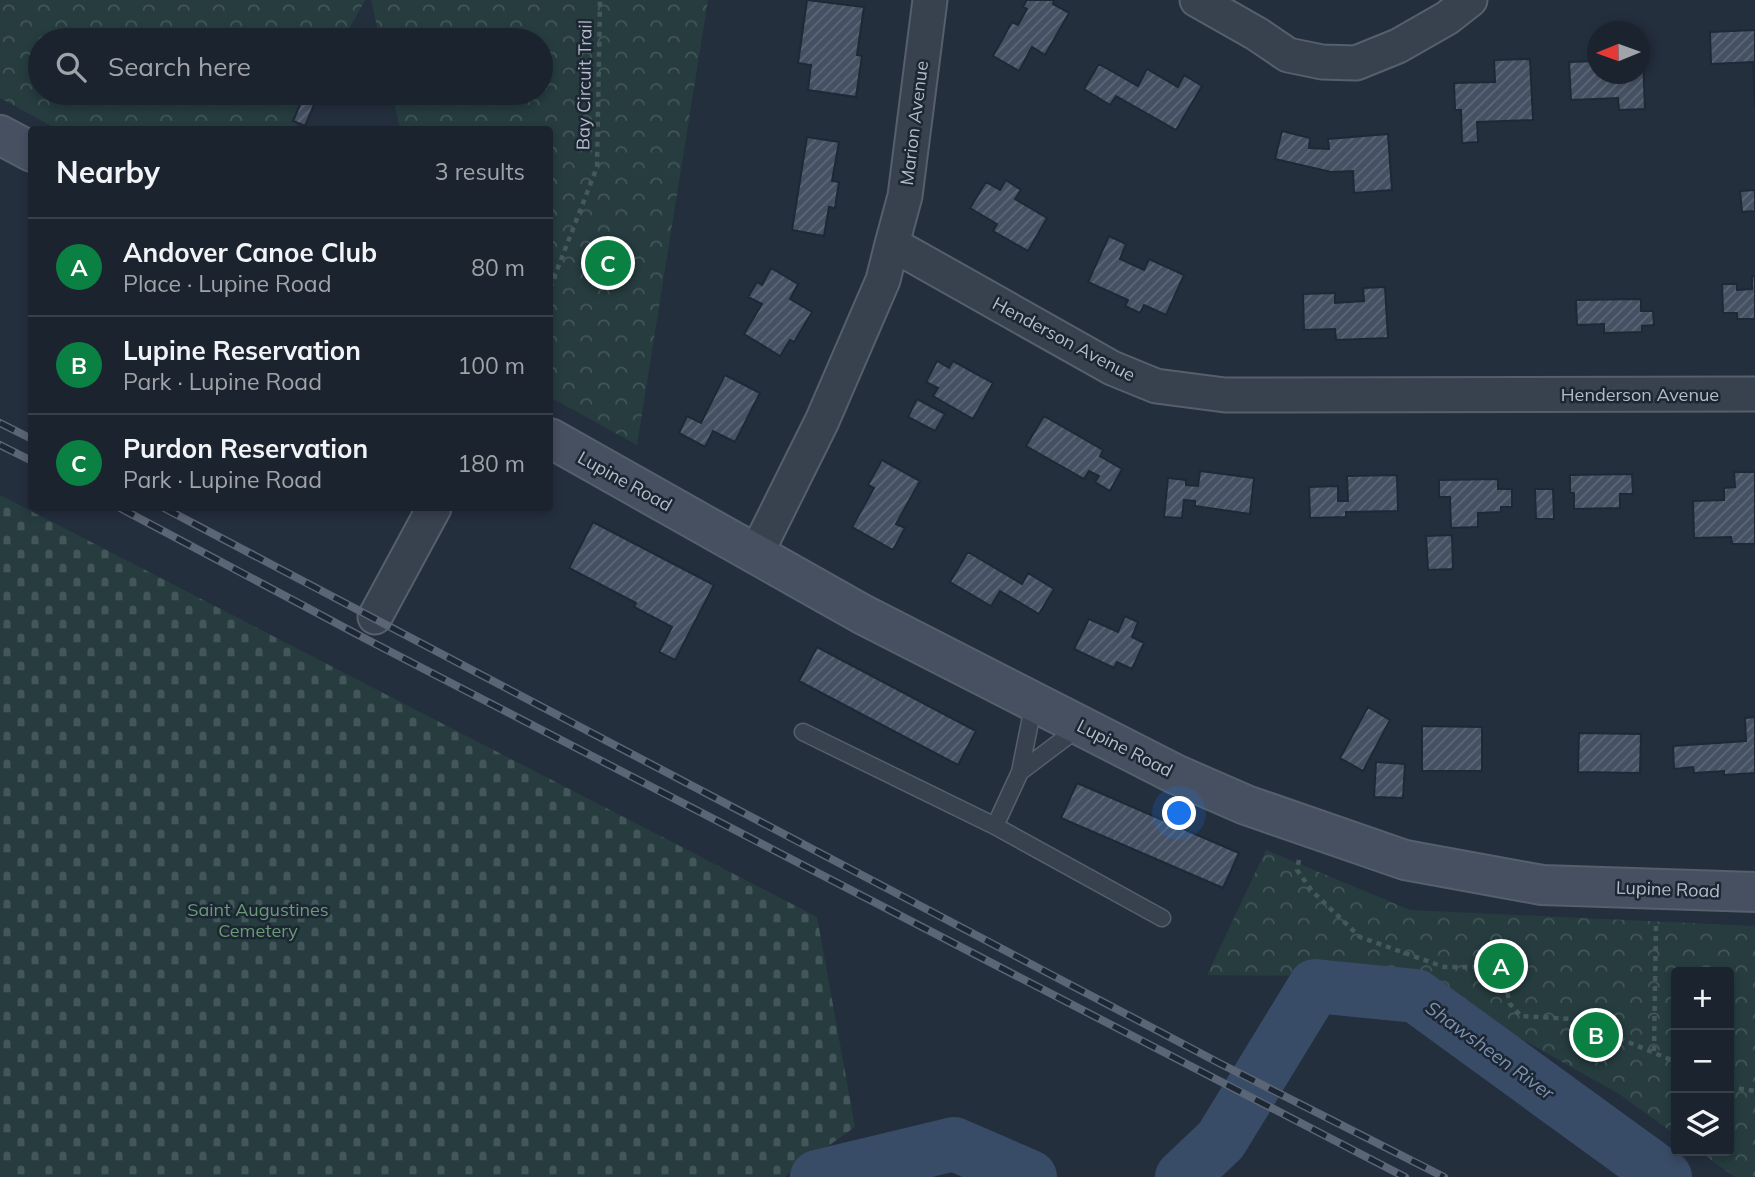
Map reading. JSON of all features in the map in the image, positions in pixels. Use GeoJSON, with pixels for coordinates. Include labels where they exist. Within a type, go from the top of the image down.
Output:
{"type":"FeatureCollection","features":[{"type":"Feature","properties":{"kind":"street","name":"Marion Avenue"},"geometry":{"type":"LineString","coordinates":[[892,244],[905,196],[930,0]]}},
{"type":"Feature","properties":{"kind":"street"},"geometry":{"type":"LineString","coordinates":[[1197,0],[1288,55],[1322,62],[1356,63],[1417,35],[1447,18],[1470,0]]}},
{"type":"Feature","properties":{"kind":"street"},"geometry":{"type":"LineString","coordinates":[[0,135],[28,150]]}},
{"type":"Feature","properties":{"kind":"street","name":"Henderson Avenue"},"geometry":{"type":"LineString","coordinates":[[892,244],[1112,368],[1156,386],[1224,395],[1755,394]]}},
{"type":"Feature","properties":{"kind":"street"},"geometry":{"type":"LineString","coordinates":[[756,554],[828,408],[883,280],[892,244]]}},
{"type":"Feature","properties":{"kind":"street","name":"Lupine Road"},"geometry":{"type":"LineString","coordinates":[[553,440],[862,614],[1081,726],[1246,806],[1405,860],[1542,885],[1755,892]]}},
{"type":"Feature","properties":{"kind":"street"},"geometry":{"type":"LineString","coordinates":[[375,617],[432,511]]}},
{"type":"Feature","properties":{"kind":"lane"},"geometry":{"type":"LineString","coordinates":[[995,827],[1020,772],[1034,702]]}},
{"type":"Feature","properties":{"kind":"lane"},"geometry":{"type":"LineString","coordinates":[[1020,772],[1081,726]]}},
{"type":"Feature","properties":{"kind":"lane"},"geometry":{"type":"LineString","coordinates":[[803,732],[995,827],[1162,918]]}},
{"type":"Feature","properties":{"kind":"path","name":"Bay Circuit Trail"},"geometry":{"type":"LineString","coordinates":[[553,280],[597,167],[600,0]]}},
{"type":"Feature","properties":{"kind":"path"},"geometry":{"type":"LineString","coordinates":[[1303,825],[1297,870],[1312,891],[1360,937],[1444,967],[1490,967],[1505,983],[1510,1004],[1521,1016],[1573,1019],[1671,1060]]}},
{"type":"Feature","properties":{"kind":"path"},"geometry":{"type":"LineString","coordinates":[[1654,1051],[1657,888]]}},
{"type":"Feature","properties":{"kind":"path"},"geometry":{"type":"LineString","coordinates":[[1734,1088],[1755,1091]]}},
{"type":"Feature","properties":{"kind":"green space"},"geometry":{"type":"Polygon","coordinates":[[[0,0],[365,0],[350,28],[28,28],[28,105],[308,105],[296,126],[51,126],[0,98],[0,0]]]}},
{"type":"Feature","properties":{"kind":"green space"},"geometry":{"type":"Polygon","coordinates":[[[371,0],[708,0],[637,445],[553,399],[553,126],[399,126],[395,105],[553,105],[553,28],[377,28],[371,0]]]}},
{"type":"Feature","properties":{"kind":"green space","name":"Saint Augustines Cemetery"},"geometry":{"type":"Polygon","coordinates":[[[0,495],[817,917],[855,1127],[784,1177],[0,1177],[0,495]]]}},
{"type":"Feature","properties":{"kind":"green space"},"geometry":{"type":"Polygon","coordinates":[[[1266,850],[1410,910],[1755,926],[1755,1177],[1735,1177],[1705,1156],[1734,1156],[1734,967],[1671,967],[1671,1131],[1619,1094],[1412,977],[1207,975],[1266,850]]]}},
{"type":"Feature","properties":{"kind":"building"},"geometry":{"type":"Polygon","coordinates":[[[807,0],[864,7],[857,55],[862,56],[856,97],[808,90],[811,65],[798,63],[807,0]]]}},
{"type":"Feature","properties":{"kind":"building"},"geometry":{"type":"Polygon","coordinates":[[[1027,0],[1054,0],[1053,4],[1069,13],[1045,55],[1032,47],[1019,71],[993,56],[1012,22],[1018,25],[1027,9],[1023,7],[1027,0]]]}},
{"type":"Feature","properties":{"kind":"building"},"geometry":{"type":"Polygon","coordinates":[[[1755,30],[1755,109],[1753,62],[1711,64],[1710,32],[1755,30]]]}},
{"type":"Feature","properties":{"kind":"building"},"geometry":{"type":"Polygon","coordinates":[[[1530,59],[1533,120],[1477,122],[1478,142],[1462,143],[1461,110],[1455,110],[1454,83],[1495,82],[1494,60],[1530,59]]]}},
{"type":"Feature","properties":{"kind":"building"},"geometry":{"type":"Polygon","coordinates":[[[1587,61],[1587,84],[1644,84],[1645,109],[1619,110],[1618,98],[1571,100],[1569,62],[1587,61]]]}},
{"type":"Feature","properties":{"kind":"building"},"geometry":{"type":"Polygon","coordinates":[[[1099,64],[1138,86],[1147,69],[1178,87],[1184,75],[1202,86],[1176,130],[1116,96],[1110,105],[1084,89],[1099,64]]]}},
{"type":"Feature","properties":{"kind":"building"},"geometry":{"type":"Polygon","coordinates":[[[300,105],[314,105],[305,126],[293,121],[300,105]]]}},
{"type":"Feature","properties":{"kind":"building"},"geometry":{"type":"Polygon","coordinates":[[[1282,131],[1310,138],[1309,148],[1329,149],[1328,139],[1388,134],[1392,190],[1354,193],[1353,171],[1331,172],[1275,159],[1282,131]]]}},
{"type":"Feature","properties":{"kind":"building"},"geometry":{"type":"Polygon","coordinates":[[[807,137],[839,142],[832,181],[839,182],[835,208],[829,207],[824,236],[792,230],[807,137]]]}},
{"type":"Feature","properties":{"kind":"building"},"geometry":{"type":"Polygon","coordinates":[[[1006,180],[1021,190],[1015,199],[1047,218],[1028,251],[993,231],[997,224],[970,208],[986,182],[1000,190],[1006,180]]]}},
{"type":"Feature","properties":{"kind":"building"},"geometry":{"type":"Polygon","coordinates":[[[1755,190],[1755,211],[1742,212],[1740,191],[1755,190]]]}},
{"type":"Feature","properties":{"kind":"building"},"geometry":{"type":"Polygon","coordinates":[[[1109,236],[1126,244],[1120,259],[1144,270],[1149,259],[1184,275],[1166,315],[1144,305],[1140,313],[1125,306],[1128,300],[1088,282],[1109,236]]]}},
{"type":"Feature","properties":{"kind":"building"},"geometry":{"type":"Polygon","coordinates":[[[771,268],[798,284],[790,299],[812,312],[794,342],[790,340],[780,356],[744,334],[762,304],[748,297],[757,282],[762,285],[771,268]]]}},
{"type":"Feature","properties":{"kind":"building"},"geometry":{"type":"Polygon","coordinates":[[[1752,276],[1755,276],[1755,319],[1737,319],[1737,313],[1723,313],[1722,284],[1737,284],[1737,290],[1752,289],[1752,276]]]}},
{"type":"Feature","properties":{"kind":"building"},"geometry":{"type":"Polygon","coordinates":[[[1385,287],[1388,338],[1336,340],[1335,329],[1304,330],[1303,294],[1335,293],[1335,303],[1364,301],[1363,288],[1385,287]]]}},
{"type":"Feature","properties":{"kind":"building"},"geometry":{"type":"Polygon","coordinates":[[[1641,299],[1641,311],[1653,311],[1654,325],[1642,326],[1642,332],[1604,333],[1604,324],[1577,325],[1576,300],[1641,299]]]}},
{"type":"Feature","properties":{"kind":"building"},"geometry":{"type":"Polygon","coordinates":[[[937,361],[949,368],[953,361],[993,383],[973,419],[933,396],[938,388],[926,382],[937,361]]]}},
{"type":"Feature","properties":{"kind":"building"},"geometry":{"type":"Polygon","coordinates":[[[725,375],[760,393],[735,442],[713,431],[705,447],[679,433],[687,416],[701,423],[725,375]]]}},
{"type":"Feature","properties":{"kind":"building"},"geometry":{"type":"Polygon","coordinates":[[[917,399],[945,414],[935,431],[908,417],[917,399]]]}},
{"type":"Feature","properties":{"kind":"building"},"geometry":{"type":"Polygon","coordinates":[[[1044,416],[1103,450],[1100,456],[1122,469],[1110,491],[1095,482],[1099,476],[1089,471],[1084,479],[1026,446],[1044,416]]]}},
{"type":"Feature","properties":{"kind":"building"},"geometry":{"type":"Polygon","coordinates":[[[882,460],[920,481],[896,524],[905,528],[893,550],[852,527],[874,488],[868,485],[882,460]]]}},
{"type":"Feature","properties":{"kind":"building"},"geometry":{"type":"Polygon","coordinates":[[[1200,471],[1254,478],[1250,514],[1195,506],[1195,501],[1184,500],[1182,518],[1164,517],[1168,478],[1186,480],[1186,485],[1198,486],[1200,471]]]}},
{"type":"Feature","properties":{"kind":"building"},"geometry":{"type":"Polygon","coordinates":[[[1734,472],[1755,472],[1755,544],[1732,544],[1731,537],[1694,538],[1693,501],[1724,500],[1724,488],[1735,487],[1734,472]]]}},
{"type":"Feature","properties":{"kind":"building"},"geometry":{"type":"Polygon","coordinates":[[[1632,474],[1633,494],[1620,494],[1620,508],[1574,509],[1574,493],[1570,493],[1570,475],[1632,474]]]}},
{"type":"Feature","properties":{"kind":"building"},"geometry":{"type":"Polygon","coordinates":[[[1397,475],[1398,511],[1346,512],[1346,517],[1310,518],[1309,487],[1338,486],[1338,501],[1348,501],[1347,476],[1397,475]]]}},
{"type":"Feature","properties":{"kind":"building"},"geometry":{"type":"Polygon","coordinates":[[[1498,479],[1498,489],[1512,489],[1512,507],[1501,507],[1501,512],[1478,513],[1478,527],[1451,528],[1450,497],[1439,497],[1439,480],[1498,479]]]}},
{"type":"Feature","properties":{"kind":"building"},"geometry":{"type":"Polygon","coordinates":[[[1535,489],[1553,489],[1554,519],[1536,519],[1535,489]]]}},
{"type":"Feature","properties":{"kind":"building"},"geometry":{"type":"Polygon","coordinates":[[[593,522],[714,585],[675,660],[659,652],[672,627],[634,607],[636,603],[569,568],[593,522]]]}},
{"type":"Feature","properties":{"kind":"building"},"geometry":{"type":"Polygon","coordinates":[[[1452,535],[1453,569],[1428,570],[1426,536],[1452,535]]]}},
{"type":"Feature","properties":{"kind":"building"},"geometry":{"type":"Polygon","coordinates":[[[968,552],[1022,584],[1028,573],[1054,589],[1039,614],[1000,591],[991,606],[950,582],[968,552]]]}},
{"type":"Feature","properties":{"kind":"building"},"geometry":{"type":"Polygon","coordinates":[[[1125,616],[1138,622],[1132,637],[1144,643],[1132,669],[1117,662],[1114,668],[1074,649],[1089,619],[1118,632],[1125,616]]]}},
{"type":"Feature","properties":{"kind":"building"},"geometry":{"type":"Polygon","coordinates":[[[817,647],[976,731],[958,765],[799,681],[817,647]]]}},
{"type":"Feature","properties":{"kind":"building"},"geometry":{"type":"Polygon","coordinates":[[[1368,707],[1390,720],[1363,771],[1340,758],[1368,707]]]}},
{"type":"Feature","properties":{"kind":"building"},"geometry":{"type":"Polygon","coordinates":[[[1755,717],[1755,773],[1724,775],[1724,771],[1694,773],[1693,767],[1674,769],[1673,746],[1746,741],[1745,718],[1755,717]]]}},
{"type":"Feature","properties":{"kind":"building"},"geometry":{"type":"Polygon","coordinates":[[[1422,726],[1482,727],[1482,771],[1422,771],[1422,726]]]}},
{"type":"Feature","properties":{"kind":"building"},"geometry":{"type":"Polygon","coordinates":[[[1579,733],[1641,734],[1640,773],[1578,772],[1579,733]]]}},
{"type":"Feature","properties":{"kind":"building"},"geometry":{"type":"Polygon","coordinates":[[[1376,762],[1405,764],[1403,798],[1374,797],[1376,762]]]}},
{"type":"Feature","properties":{"kind":"building"},"geometry":{"type":"Polygon","coordinates":[[[1077,783],[1239,853],[1223,888],[1061,818],[1077,783]]]}},
{"type":"Feature","properties":{"kind":"waterway","name":"Shawsheen River"},"geometry":{"type":"LineString","coordinates":[[1182,1177],[1221,1140],[1315,986],[1416,996],[1665,1177]]}},
{"type":"Feature","properties":{"kind":"waterway","name":"Shawsheen River"},"geometry":{"type":"LineString","coordinates":[[817,1177],[954,1144],[1030,1177]]}},
{"type":"Feature","properties":{"kind":"railway"},"geometry":{"type":"LineString","coordinates":[[0,423],[28,437]]}},
{"type":"Feature","properties":{"kind":"railway"},"geometry":{"type":"LineString","coordinates":[[0,445],[28,459]]}},
{"type":"Feature","properties":{"kind":"railway"},"geometry":{"type":"LineString","coordinates":[[126,511],[364,638],[1405,1177]]}},
{"type":"Feature","properties":{"kind":"railway"},"geometry":{"type":"LineString","coordinates":[[170,511],[1221,1064],[1444,1177]]}},
{"type":"Feature","properties":{"kind":"place","name":"Purdon Reservation"},"geometry":{"type":"Point","coordinates":[608,263]}},
{"type":"Feature","properties":{"kind":"place","name":"Andover Canoe Club"},"geometry":{"type":"Point","coordinates":[1501,966]}},
{"type":"Feature","properties":{"kind":"place","name":"Lupine Reservation"},"geometry":{"type":"Point","coordinates":[1596,1035]}}]}
